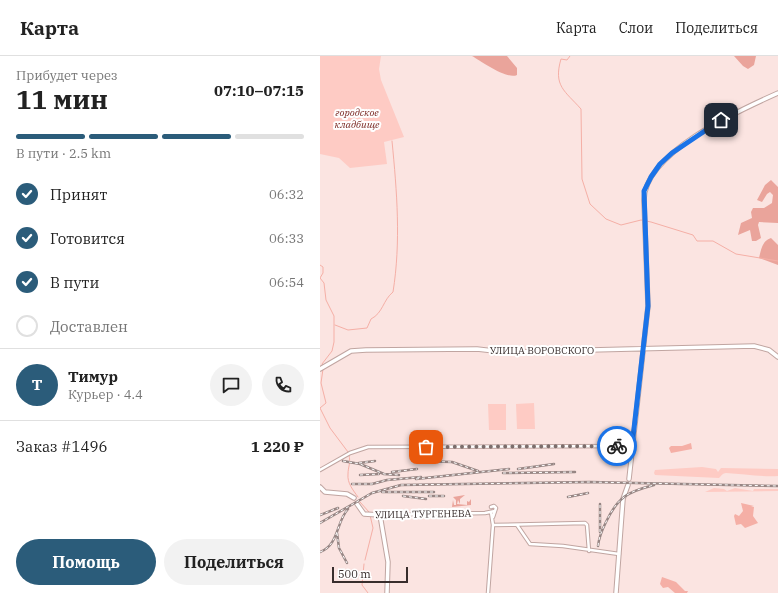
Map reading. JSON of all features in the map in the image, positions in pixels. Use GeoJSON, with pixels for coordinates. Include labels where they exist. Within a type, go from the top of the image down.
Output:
{"type":"FeatureCollection","features":[{"type":"Feature","properties":{"kind":"main road"},"geometry":{"type":"LineString","coordinates":[[629,479],[649,298],[644,194],[651,177],[668,157],[734,113],[778,93]]}},
{"type":"Feature","properties":{"kind":"main road","name":"УЛИЦА ВОРОВСКОГО"},"geometry":{"type":"LineString","coordinates":[[320,369],[350,352],[358,350],[477,349],[503,352],[744,346],[762,347],[778,357]]}},
{"type":"Feature","properties":{"kind":"main road"},"geometry":{"type":"LineString","coordinates":[[320,470],[350,453],[368,447],[632,446]]}},
{"type":"Feature","properties":{"kind":"main road"},"geometry":{"type":"LineString","coordinates":[[616,593],[622,499],[628,485]]}},
{"type":"Feature","properties":{"kind":"main road"},"geometry":{"type":"LineString","coordinates":[[320,487],[326,492],[345,494],[355,498]]}},
{"type":"Feature","properties":{"kind":"main road","name":"УЛИЦА ТУРГЕНЕВА"},"geometry":{"type":"LineString","coordinates":[[358,504],[360,510],[364,514],[370,515],[492,512]]}},
{"type":"Feature","properties":{"kind":"main road"},"geometry":{"type":"LineString","coordinates":[[488,593],[493,525],[492,512]]}},
{"type":"Feature","properties":{"kind":"main road","name":"УЛИЦА ТУРГЕНЕВА"},"geometry":{"type":"LineString","coordinates":[[483,513],[492,512]]}},
{"type":"Feature","properties":{"kind":"main road"},"geometry":{"type":"LineString","coordinates":[[380,515],[388,562],[387,593]]}},
{"type":"Feature","properties":{"kind":"main road"},"geometry":{"type":"LineString","coordinates":[[493,525],[585,523],[587,525],[589,551]]}},
{"type":"Feature","properties":{"kind":"main road"},"geometry":{"type":"LineString","coordinates":[[517,525],[530,544],[563,546],[589,551],[619,554]]}},
{"type":"Feature","properties":{"kind":"green space","name":"городское кладбище"},"geometry":{"type":"Polygon","coordinates":[[[320,56],[381,56],[379,69],[381,80],[404,137],[384,142],[387,164],[350,168],[339,158],[320,154],[320,56]]]}},
{"type":"Feature","properties":{"kind":"green space"},"geometry":{"type":"Polygon","coordinates":[[[534,403],[535,429],[517,429],[516,404],[534,403]]]}},
{"type":"Feature","properties":{"kind":"green space"},"geometry":{"type":"Polygon","coordinates":[[[488,404],[506,404],[506,430],[489,430],[488,404]]]}},
{"type":"Feature","properties":{"kind":"green space"},"geometry":{"type":"Polygon","coordinates":[[[702,467],[716,469],[718,472],[721,468],[778,469],[778,476],[726,473],[719,478],[655,475],[654,473],[655,470],[702,467]]]}},
{"type":"Feature","properties":{"kind":"green space"},"geometry":{"type":"Polygon","coordinates":[[[714,488],[724,489],[727,491],[735,488],[753,491],[754,489],[778,489],[778,491],[705,492],[714,488]]]}},
{"type":"Feature","properties":{"kind":"shaded area"},"geometry":{"type":"Polygon","coordinates":[[[472,56],[507,56],[517,68],[517,75],[513,76],[501,73],[472,56]]]}},
{"type":"Feature","properties":{"kind":"shaded area"},"geometry":{"type":"Polygon","coordinates":[[[734,56],[756,56],[754,65],[748,69],[743,66],[734,56]]]}},
{"type":"Feature","properties":{"kind":"shaded area"},"geometry":{"type":"Polygon","coordinates":[[[771,180],[778,187],[778,223],[759,222],[758,225],[761,238],[756,241],[752,241],[750,230],[738,235],[741,223],[752,218],[751,212],[753,208],[764,208],[772,203],[773,195],[770,192],[762,202],[757,200],[765,185],[771,180]]]}},
{"type":"Feature","properties":{"kind":"shaded area"},"geometry":{"type":"Polygon","coordinates":[[[771,238],[778,245],[778,265],[759,258],[764,244],[771,238]]]}},
{"type":"Feature","properties":{"kind":"shaded area"},"geometry":{"type":"Polygon","coordinates":[[[691,443],[692,449],[671,453],[669,448],[671,446],[682,446],[691,443]]]}},
{"type":"Feature","properties":{"kind":"shaded area"},"geometry":{"type":"Polygon","coordinates":[[[465,495],[460,499],[460,504],[458,500],[457,504],[467,505],[467,501],[469,502],[471,499],[471,505],[452,507],[453,500],[454,505],[456,505],[456,500],[453,497],[465,495]]]}},
{"type":"Feature","properties":{"kind":"shaded area"},"geometry":{"type":"Polygon","coordinates":[[[741,503],[754,506],[751,507],[754,507],[753,516],[758,523],[745,528],[741,524],[736,525],[734,516],[735,514],[739,516],[743,511],[741,503]]]}},
{"type":"Feature","properties":{"kind":"shaded area"},"geometry":{"type":"Polygon","coordinates":[[[662,577],[676,582],[685,591],[688,591],[687,593],[675,593],[668,587],[663,588],[660,584],[662,577]]]}},
{"type":"Feature","properties":{"kind":"waterway"},"geometry":{"type":"LineString","coordinates":[[570,56],[567,60],[561,59],[558,76],[562,87],[581,109],[582,179],[590,204],[606,219],[621,225],[641,220],[651,222],[693,235],[697,241],[713,241],[736,254],[778,261]]}},
{"type":"Feature","properties":{"kind":"waterway"},"geometry":{"type":"LineString","coordinates":[[335,325],[348,330],[367,328],[371,319],[381,310],[393,292],[398,236],[397,198],[392,141]]}},
{"type":"Feature","properties":{"kind":"waterway"},"geometry":{"type":"LineString","coordinates":[[320,265],[323,267],[323,273],[320,278],[324,283],[326,300],[334,316],[334,342],[332,351],[322,364],[323,366]]}},
{"type":"Feature","properties":{"kind":"waterway"},"geometry":{"type":"LineString","coordinates":[[320,408],[326,403],[321,383],[323,369]]}},
{"type":"Feature","properties":{"kind":"waterway"},"geometry":{"type":"LineString","coordinates":[[320,408],[330,428],[348,452]]}},
{"type":"Feature","properties":{"kind":"waterway"},"geometry":{"type":"LineString","coordinates":[[349,455],[348,480],[358,497]]}},
{"type":"Feature","properties":{"kind":"waterway"},"geometry":{"type":"LineString","coordinates":[[360,502],[369,512]]}},
{"type":"Feature","properties":{"kind":"waterway"},"geometry":{"type":"LineString","coordinates":[[365,560],[373,528],[370,515]]}},
{"type":"Feature","properties":{"kind":"waterway"},"geometry":{"type":"LineString","coordinates":[[364,564],[362,585],[368,593]]}},
{"type":"Feature","properties":{"kind":"railway"},"geometry":{"type":"LineString","coordinates":[[343,461],[360,464],[384,474],[399,475]]}},
{"type":"Feature","properties":{"kind":"railway"},"geometry":{"type":"LineString","coordinates":[[359,463],[375,461]]}},
{"type":"Feature","properties":{"kind":"railway"},"geometry":{"type":"LineString","coordinates":[[418,461],[452,462],[478,471]]}},
{"type":"Feature","properties":{"kind":"railway"},"geometry":{"type":"LineString","coordinates":[[518,469],[554,464]]}},
{"type":"Feature","properties":{"kind":"railway"},"geometry":{"type":"LineString","coordinates":[[392,472],[417,469]]}},
{"type":"Feature","properties":{"kind":"railway"},"geometry":{"type":"LineString","coordinates":[[416,479],[509,469]]}},
{"type":"Feature","properties":{"kind":"railway"},"geometry":{"type":"LineString","coordinates":[[503,473],[575,472]]}},
{"type":"Feature","properties":{"kind":"railway"},"geometry":{"type":"LineString","coordinates":[[360,475],[379,474]]}},
{"type":"Feature","properties":{"kind":"railway"},"geometry":{"type":"LineString","coordinates":[[352,484],[372,484],[387,480],[421,477]]}},
{"type":"Feature","properties":{"kind":"railway"},"geometry":{"type":"LineString","coordinates":[[320,523],[372,493],[401,485],[590,482],[778,486]]}},
{"type":"Feature","properties":{"kind":"railway"},"geometry":{"type":"LineString","coordinates":[[598,546],[600,537],[610,514],[619,501],[630,493],[654,485]]}},
{"type":"Feature","properties":{"kind":"railway"},"geometry":{"type":"LineString","coordinates":[[382,492],[434,492]]}},
{"type":"Feature","properties":{"kind":"railway"},"geometry":{"type":"LineString","coordinates":[[568,497],[588,493]]}},
{"type":"Feature","properties":{"kind":"railway"},"geometry":{"type":"LineString","coordinates":[[403,496],[426,499]]}},
{"type":"Feature","properties":{"kind":"railway"},"geometry":{"type":"LineString","coordinates":[[429,496],[444,496]]}},
{"type":"Feature","properties":{"kind":"railway"},"geometry":{"type":"LineString","coordinates":[[600,504],[600,532]]}},
{"type":"Feature","properties":{"kind":"railway"},"geometry":{"type":"LineString","coordinates":[[320,515],[338,508]]}},
{"type":"Feature","properties":{"kind":"railway"},"geometry":{"type":"LineString","coordinates":[[320,552],[331,544],[341,520],[348,509]]}},
{"type":"Feature","properties":{"kind":"railway"},"geometry":{"type":"LineString","coordinates":[[337,533],[339,548],[347,563]]}},
{"type":"Feature","properties":{"kind":"way so far"},"geometry":{"type":"LineString","coordinates":[[426,447],[617,446]]}},
{"type":"Feature","properties":{"kind":"route"},"geometry":{"type":"LineString","coordinates":[[617,446],[632,446],[648,314],[649,298],[644,191],[656,168],[660,164],[672,153],[721,120]]}}]}
